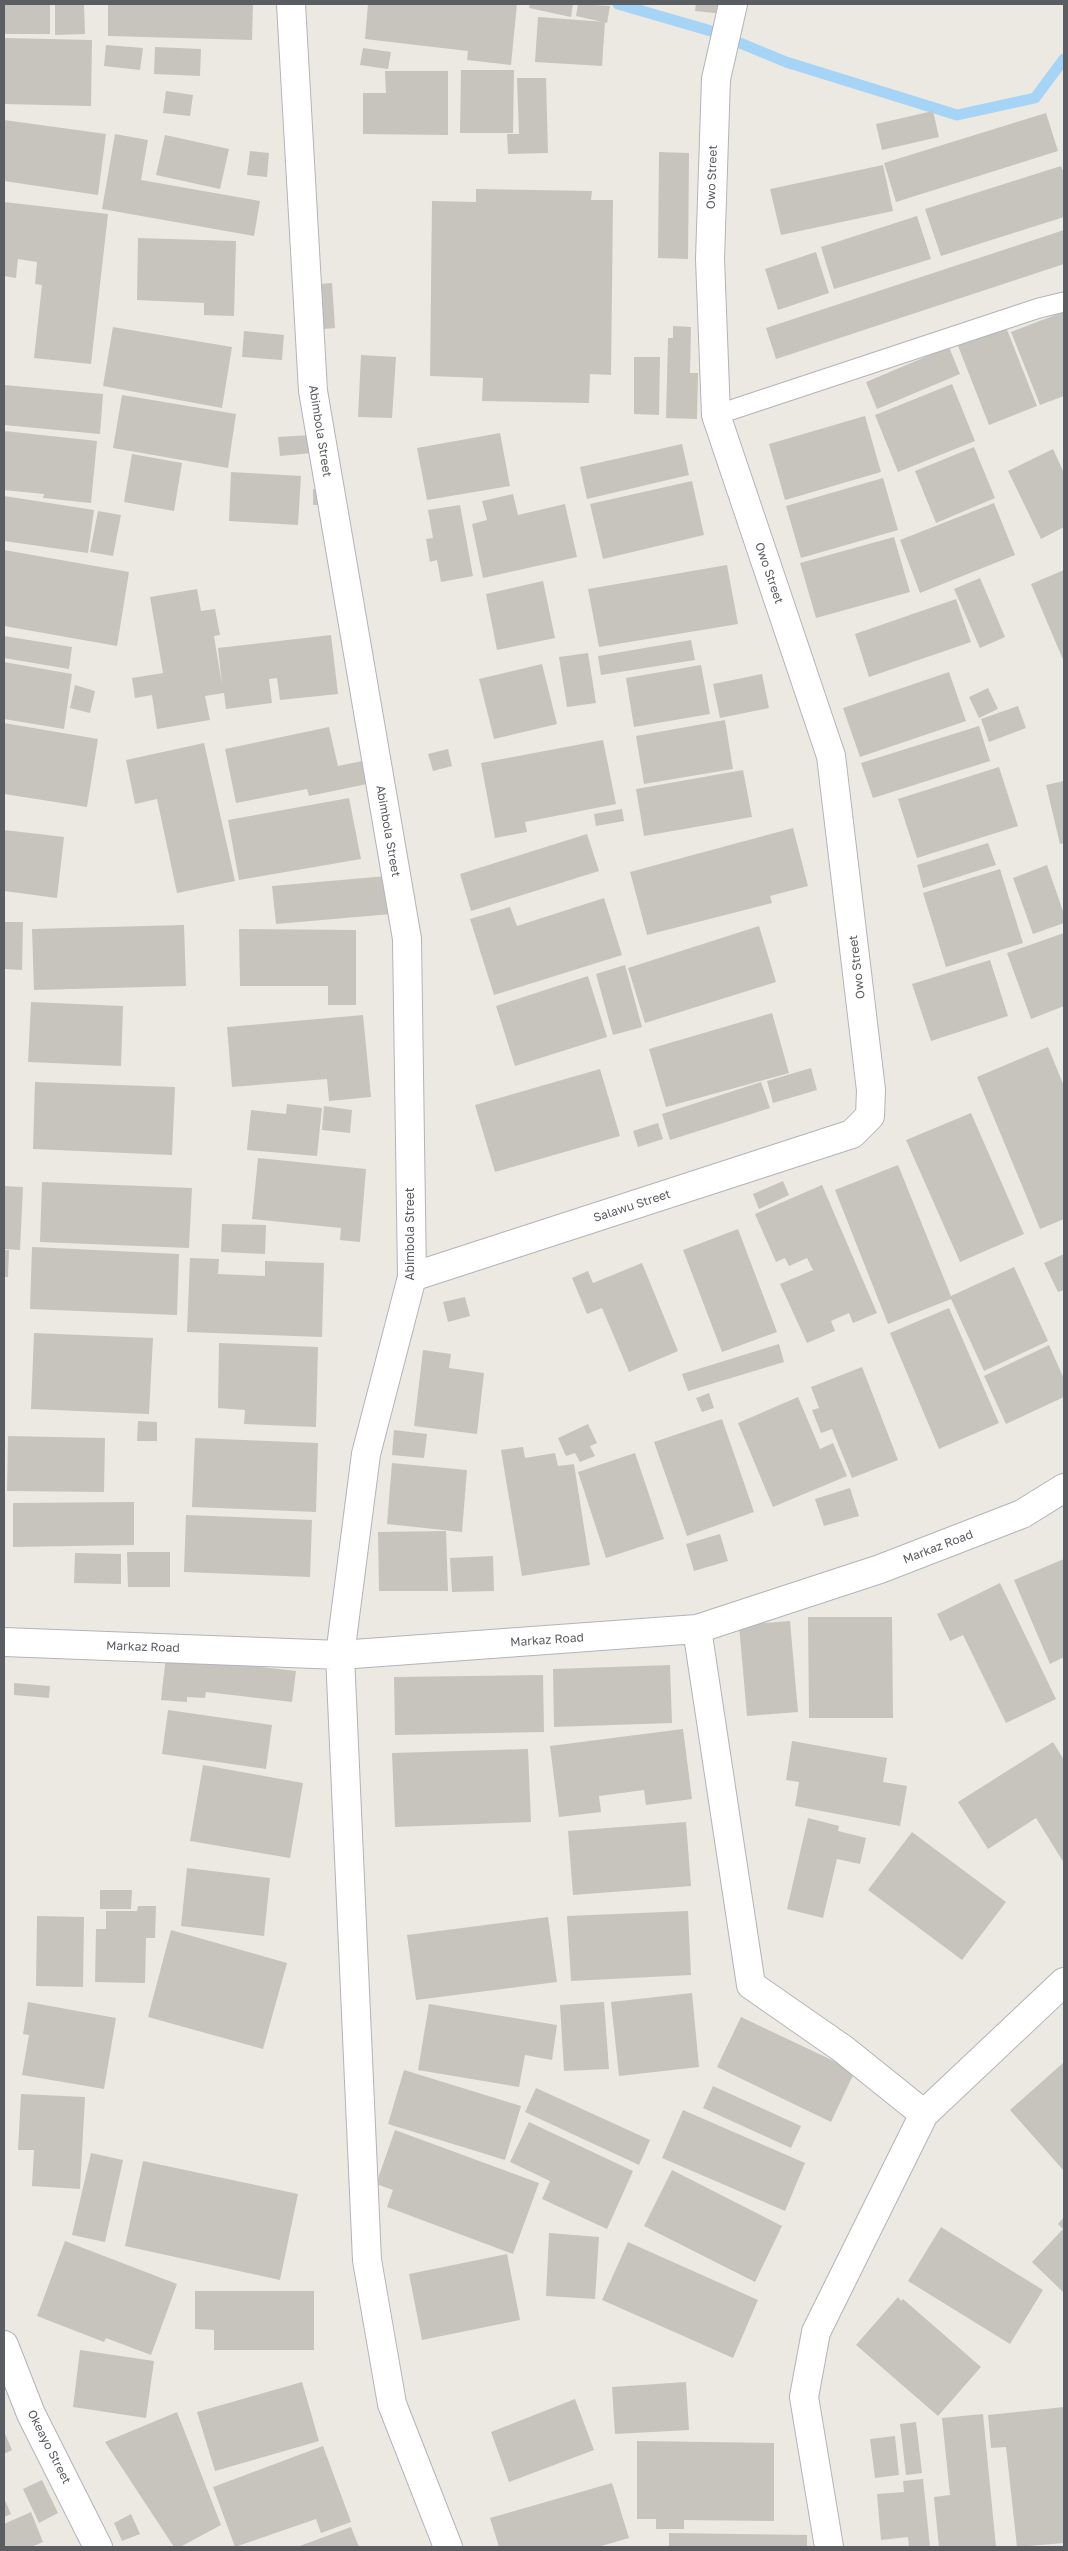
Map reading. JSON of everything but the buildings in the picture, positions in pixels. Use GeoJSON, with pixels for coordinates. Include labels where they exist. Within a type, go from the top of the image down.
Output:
{"type":"FeatureCollection","features":[{"type":"Feature","properties":{"kind":"street","name":"Abimbola Street"},"geometry":{"type":"LineString","coordinates":[[291,4],[312,391],[407,939],[412,1277],[366,1454],[340,1655],[367,2260],[392,2404],[448,2547]]}},
{"type":"Feature","properties":{"kind":"street","name":"Owo Street"},"geometry":{"type":"LineString","coordinates":[[731,10],[716,79],[710,259],[716,415],[832,756],[872,1090],[870,1116],[852,1134]]}},
{"type":"Feature","properties":{"kind":"street","name":"Salawu Street"},"geometry":{"type":"LineString","coordinates":[[412,1277],[852,1134]]}},
{"type":"Feature","properties":{"kind":"street","name":"Markaz Road"},"geometry":{"type":"LineString","coordinates":[[4,1642],[340,1655],[697,1628],[880,1570],[1022,1514],[1064,1488]]}},
{"type":"Feature","properties":{"kind":"street"},"geometry":{"type":"LineString","coordinates":[[697,1628],[752,1985],[843,2049],[924,2114]]}},
{"type":"Feature","properties":{"kind":"street"},"geometry":{"type":"LineString","coordinates":[[829,2547],[804,2397],[816,2332],[924,2114],[1064,1982]]}},
{"type":"Feature","properties":{"kind":"street","name":"Okeayo Street"},"geometry":{"type":"LineString","coordinates":[[4,2345],[31,2414],[98,2547]]}},
{"type":"Feature","properties":{"kind":"lane"},"geometry":{"type":"LineString","coordinates":[[716,415],[1039,308],[1064,302]]}},
{"type":"Feature","properties":{"kind":"waterway"},"geometry":{"type":"LineString","coordinates":[[618,4],[711,31],[786,62],[957,115],[1035,98],[1064,59]]}}]}
